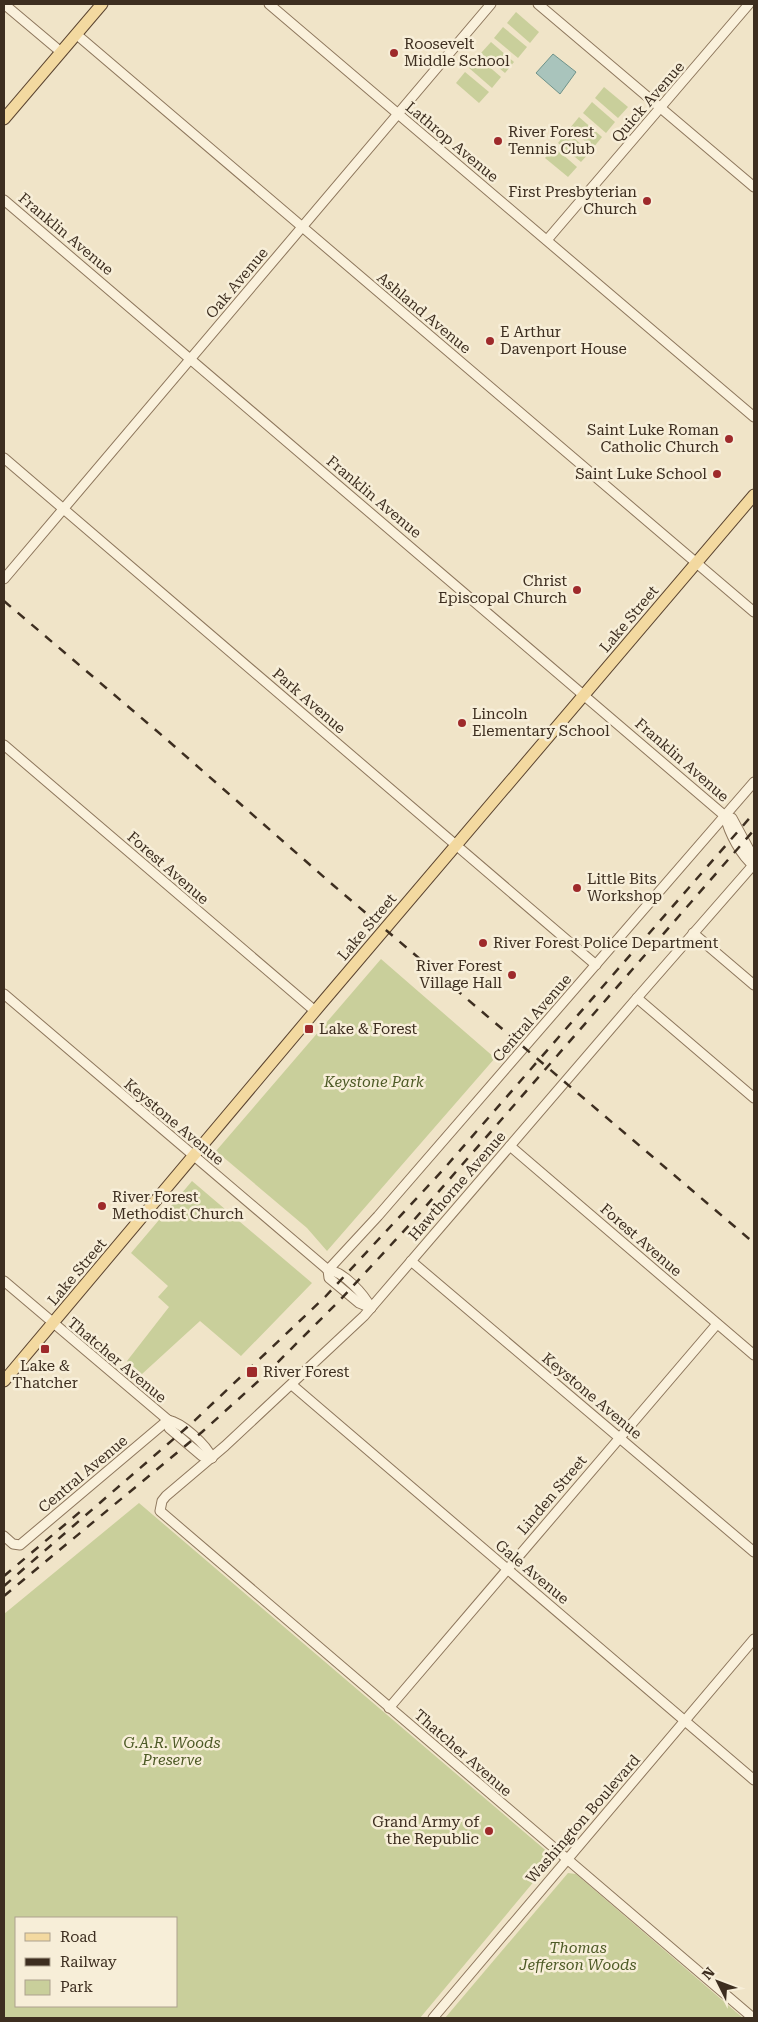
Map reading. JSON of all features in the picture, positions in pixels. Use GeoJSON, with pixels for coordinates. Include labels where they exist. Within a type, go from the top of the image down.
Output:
{"type":"FeatureCollection","features":[{"type":"Feature","properties":{"kind":"main road"},"geometry":{"type":"LineString","coordinates":[[4,119],[102,4]]}},
{"type":"Feature","properties":{"kind":"main road","name":"Lake Street"},"geometry":{"type":"LineString","coordinates":[[4,1381],[754,495]]}},
{"type":"Feature","properties":{"kind":"street"},"geometry":{"type":"LineString","coordinates":[[4,4],[61,52]]}},
{"type":"Feature","properties":{"kind":"street","name":"Lathrop Avenue"},"geometry":{"type":"LineString","coordinates":[[269,4],[754,417]]}},
{"type":"Feature","properties":{"kind":"street","name":"Oak Avenue"},"geometry":{"type":"LineString","coordinates":[[4,580],[492,4]]}},
{"type":"Feature","properties":{"kind":"street"},"geometry":{"type":"LineString","coordinates":[[538,4],[754,187]]}},
{"type":"Feature","properties":{"kind":"street","name":"Quick Avenue"},"geometry":{"type":"LineString","coordinates":[[547,240],[749,4]]}},
{"type":"Feature","properties":{"kind":"street","name":"Ashland Avenue"},"geometry":{"type":"LineString","coordinates":[[76,34],[754,612]]}},
{"type":"Feature","properties":{"kind":"street","name":"Franklin Avenue"},"geometry":{"type":"LineString","coordinates":[[4,200],[725,816],[732,818],[752,855],[754,865]]}},
{"type":"Feature","properties":{"kind":"street","name":"Park Avenue"},"geometry":{"type":"LineString","coordinates":[[4,458],[596,965]]}},
{"type":"Feature","properties":{"kind":"street","name":"Forest Avenue"},"geometry":{"type":"LineString","coordinates":[[4,745],[315,1012]]}},
{"type":"Feature","properties":{"kind":"street","name":"Central Avenue"},"geometry":{"type":"LineString","coordinates":[[328,1270],[378,1216],[754,782]]}},
{"type":"Feature","properties":{"kind":"street","name":"Hawthorne Avenue"},"geometry":{"type":"LineString","coordinates":[[160,1505],[166,1496],[212,1458],[292,1385],[371,1308],[637,998],[754,865]]}},
{"type":"Feature","properties":{"kind":"street"},"geometry":{"type":"LineString","coordinates":[[694,933],[754,985]]}},
{"type":"Feature","properties":{"kind":"street","name":"Keystone Avenue"},"geometry":{"type":"LineString","coordinates":[[4,994],[328,1270],[335,1270],[365,1296],[371,1308]]}},
{"type":"Feature","properties":{"kind":"street"},"geometry":{"type":"LineString","coordinates":[[637,998],[754,1098]]}},
{"type":"Feature","properties":{"kind":"street","name":"Forest Avenue"},"geometry":{"type":"LineString","coordinates":[[510,1146],[754,1355]]}},
{"type":"Feature","properties":{"kind":"street","name":"Keystone Avenue"},"geometry":{"type":"LineString","coordinates":[[411,1261],[754,1552]]}},
{"type":"Feature","properties":{"kind":"street","name":"Thatcher Avenue"},"geometry":{"type":"LineString","coordinates":[[4,1281],[168,1420],[169,1428],[202,1456],[212,1458]]}},
{"type":"Feature","properties":{"kind":"street","name":"Linden Street"},"geometry":{"type":"LineString","coordinates":[[389,1708],[717,1324]]}},
{"type":"Feature","properties":{"kind":"street","name":"Gale Avenue"},"geometry":{"type":"LineString","coordinates":[[292,1385],[754,1780]]}},
{"type":"Feature","properties":{"kind":"street","name":"Central Avenue"},"geometry":{"type":"LineString","coordinates":[[4,1536],[16,1546],[42,1527],[168,1420]]}},
{"type":"Feature","properties":{"kind":"street","name":"Thatcher Avenue"},"geometry":{"type":"LineString","coordinates":[[160,1505],[160,1511],[163,1515],[753,2018]]}},
{"type":"Feature","properties":{"kind":"street","name":"Washington Boulevard"},"geometry":{"type":"LineString","coordinates":[[433,2018],[754,1639]]}},
{"type":"Feature","properties":{"kind":"green space"},"geometry":{"type":"Polygon","coordinates":[[[516,12],[539,32],[530,43],[507,23],[516,12]]]}},
{"type":"Feature","properties":{"kind":"green space"},"geometry":{"type":"Polygon","coordinates":[[[503,27],[527,47],[518,58],[494,38],[503,27]]]}},
{"type":"Feature","properties":{"kind":"green space"},"geometry":{"type":"Polygon","coordinates":[[[491,42],[514,62],[505,73],[481,53],[491,42]]]}},
{"type":"Feature","properties":{"kind":"green space"},"geometry":{"type":"Polygon","coordinates":[[[478,57],[501,77],[492,88],[469,68],[478,57]]]}},
{"type":"Feature","properties":{"kind":"green space"},"geometry":{"type":"Polygon","coordinates":[[[465,72],[489,92],[479,103],[456,83],[465,72]]]}},
{"type":"Feature","properties":{"kind":"green space"},"geometry":{"type":"Polygon","coordinates":[[[604,87],[628,107],[618,118],[595,98],[604,87]]]}},
{"type":"Feature","properties":{"kind":"green space"},"geometry":{"type":"Polygon","coordinates":[[[592,102],[615,122],[606,133],[583,113],[592,102]]]}},
{"type":"Feature","properties":{"kind":"green space"},"geometry":{"type":"Polygon","coordinates":[[[579,117],[602,137],[593,148],[570,128],[579,117]]]}},
{"type":"Feature","properties":{"kind":"green space"},"geometry":{"type":"Polygon","coordinates":[[[567,132],[590,152],[581,162],[558,143],[567,132]]]}},
{"type":"Feature","properties":{"kind":"green space"},"geometry":{"type":"Polygon","coordinates":[[[554,147],[577,167],[568,177],[545,158],[554,147]]]}},
{"type":"Feature","properties":{"kind":"green space","name":"Keystone Park"},"geometry":{"type":"Polygon","coordinates":[[[381,959],[495,1058],[327,1251],[307,1228],[216,1151],[381,959]]]}},
{"type":"Feature","properties":{"kind":"green space"},"geometry":{"type":"Polygon","coordinates":[[[192,1181],[312,1283],[241,1356],[200,1321],[142,1374],[127,1361],[169,1307],[158,1297],[168,1286],[131,1253],[192,1181]]]}},
{"type":"Feature","properties":{"kind":"green space","name":"G.A.R. Woods Preserve"},"geometry":{"type":"Polygon","coordinates":[[[139,1503],[550,1854],[551,1861],[420,2018],[4,2018],[4,1614],[139,1503]]]}},
{"type":"Feature","properties":{"kind":"green space","name":"Thomas Jefferson Woods"},"geometry":{"type":"Polygon","coordinates":[[[568,1873],[576,1874],[743,2018],[445,2018],[568,1873]]]}},
{"type":"Feature","properties":{"kind":"water"},"geometry":{"type":"Polygon","coordinates":[[[553,54],[576,72],[560,94],[536,73],[553,54]]]}},
{"type":"Feature","properties":{"kind":"railway"},"geometry":{"type":"LineString","coordinates":[[4,601],[333,885],[754,1243]]}},
{"type":"Feature","properties":{"kind":"railway"},"geometry":{"type":"LineString","coordinates":[[4,1586],[192,1423],[325,1297],[442,1171],[754,813]]}},
{"type":"Feature","properties":{"kind":"railway"},"geometry":{"type":"LineString","coordinates":[[4,1596],[202,1432],[264,1376],[341,1299],[413,1221],[754,830]]}},
{"type":"Feature","properties":{"kind":"railway"},"geometry":{"type":"LineString","coordinates":[[4,1576],[81,1511]]}},
{"type":"Feature","properties":{"kind":"place","name":"Roosevelt Middle School"},"geometry":{"type":"Point","coordinates":[394,53]}},
{"type":"Feature","properties":{"kind":"place","name":"River Forest Tennis Club"},"geometry":{"type":"Point","coordinates":[498,141]}},
{"type":"Feature","properties":{"kind":"place","name":"First Presbyterian Church"},"geometry":{"type":"Point","coordinates":[647,201]}},
{"type":"Feature","properties":{"kind":"place","name":"E Arthur Davenport House"},"geometry":{"type":"Point","coordinates":[490,341]}},
{"type":"Feature","properties":{"kind":"place","name":"Saint Luke Roman Catholic Church"},"geometry":{"type":"Point","coordinates":[729,439]}},
{"type":"Feature","properties":{"kind":"place","name":"Saint Luke School"},"geometry":{"type":"Point","coordinates":[717,474]}},
{"type":"Feature","properties":{"kind":"place","name":"Christ Episcopal Church"},"geometry":{"type":"Point","coordinates":[577,590]}},
{"type":"Feature","properties":{"kind":"place","name":"Lincoln Elementary School"},"geometry":{"type":"Point","coordinates":[462,723]}},
{"type":"Feature","properties":{"kind":"place","name":"Little Bits Workshop"},"geometry":{"type":"Point","coordinates":[577,888]}},
{"type":"Feature","properties":{"kind":"place","name":"River Forest Police Department"},"geometry":{"type":"Point","coordinates":[483,943]}},
{"type":"Feature","properties":{"kind":"place","name":"River Forest Village Hall"},"geometry":{"type":"Point","coordinates":[512,975]}},
{"type":"Feature","properties":{"kind":"place","name":"Lake & Forest"},"geometry":{"type":"Point","coordinates":[309,1029]}},
{"type":"Feature","properties":{"kind":"place","name":"River Forest Methodist Church"},"geometry":{"type":"Point","coordinates":[102,1206]}},
{"type":"Feature","properties":{"kind":"place","name":"Lake & Thatcher"},"geometry":{"type":"Point","coordinates":[45,1349]}},
{"type":"Feature","properties":{"kind":"place","name":"River Forest"},"geometry":{"type":"Point","coordinates":[252,1372]}},
{"type":"Feature","properties":{"kind":"place","name":"Grand Army of the Republic"},"geometry":{"type":"Point","coordinates":[489,1831]}}]}
